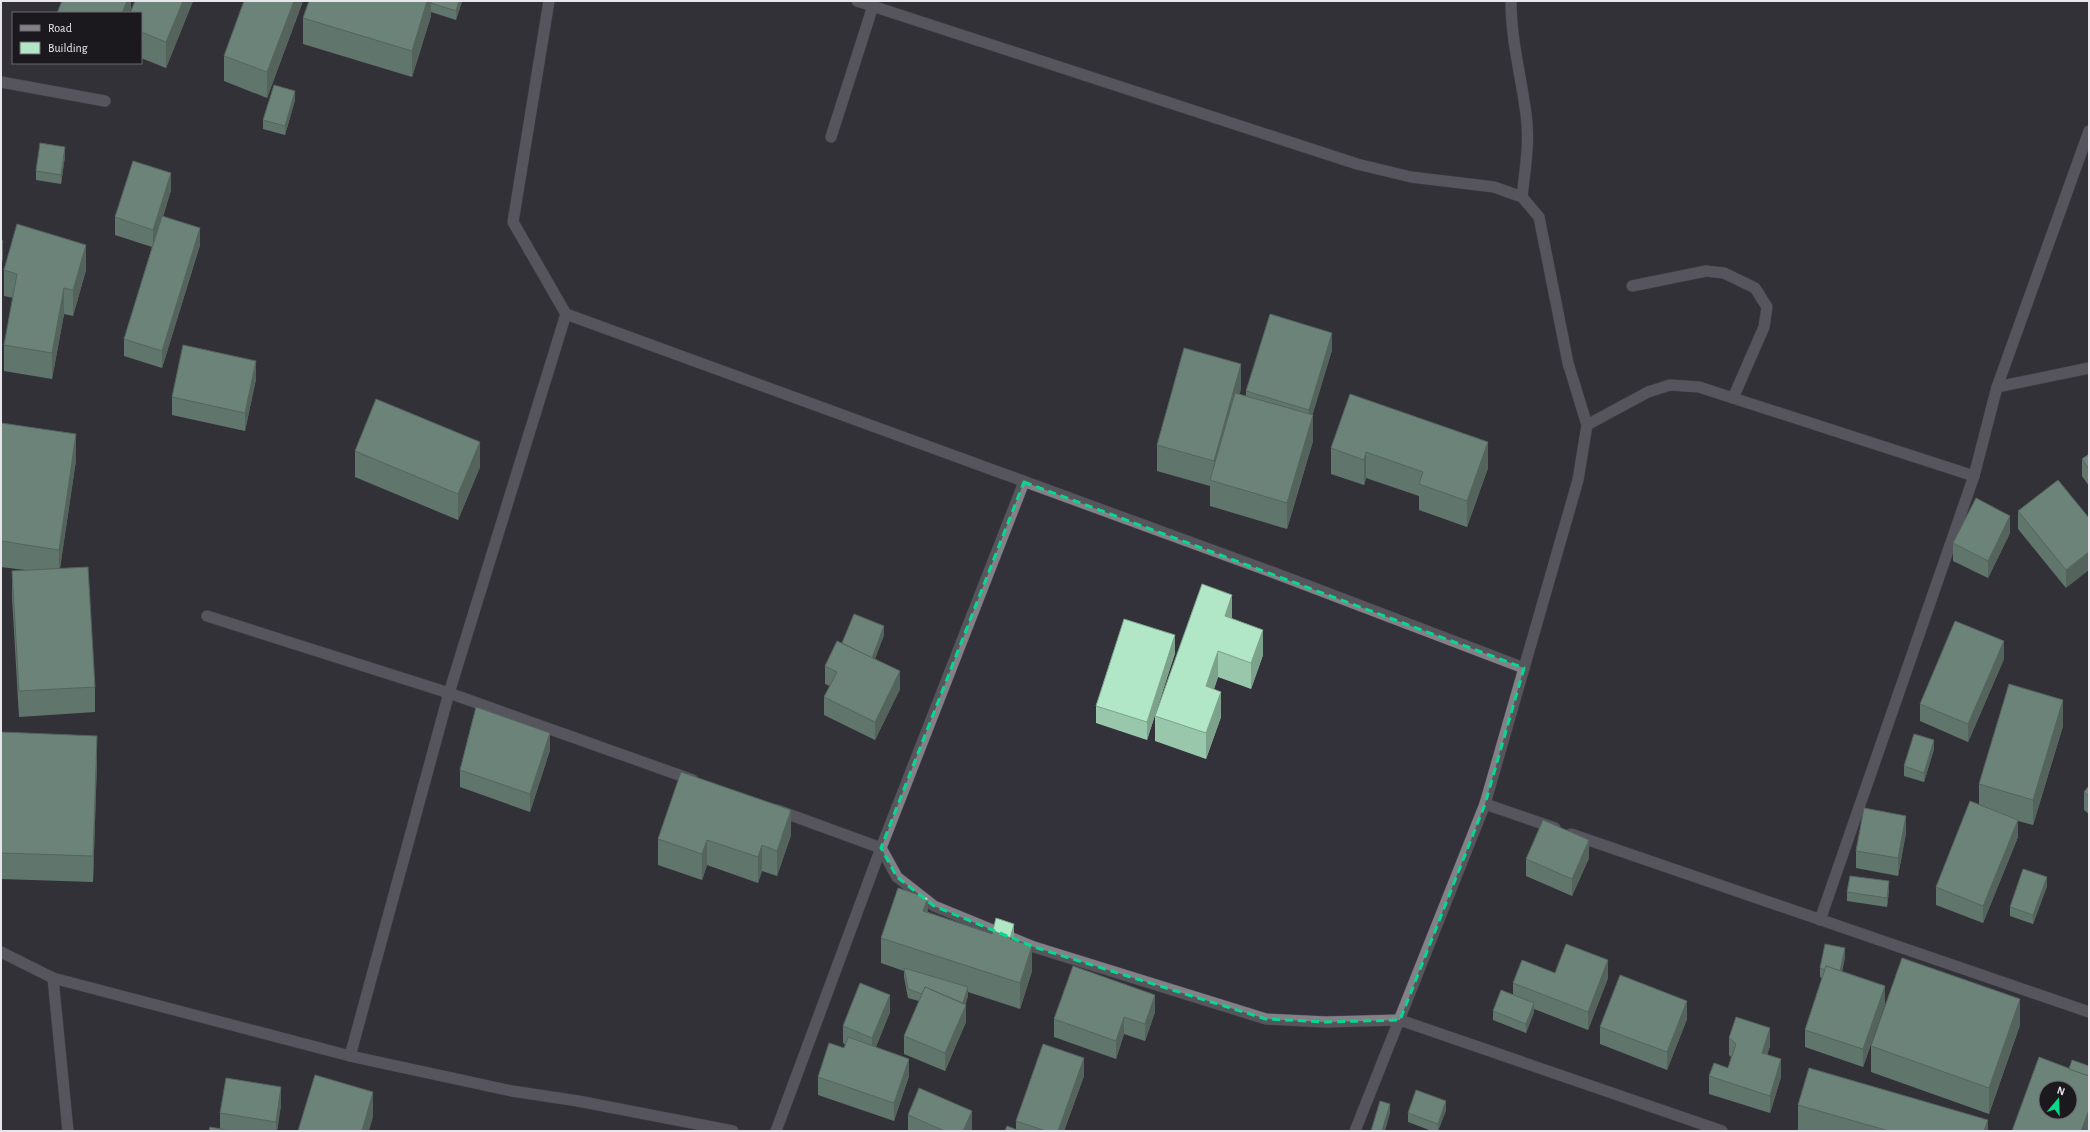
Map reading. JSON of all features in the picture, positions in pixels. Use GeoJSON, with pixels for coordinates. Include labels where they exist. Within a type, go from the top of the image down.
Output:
{"type":"FeatureCollection","features":[{"type":"Feature","properties":{"kind":"street"},"geometry":{"type":"LineString","coordinates":[[549,1],[513,222],[566,314],[1272,572],[1524,668]]}},
{"type":"Feature","properties":{"kind":"street"},"geometry":{"type":"LineString","coordinates":[[857,1],[1357,164],[1411,177],[1494,187],[1522,197],[1539,217],[1568,363],[1586,425],[1578,480],[1486,804],[1355,1131]]}},
{"type":"Feature","properties":{"kind":"street"},"geometry":{"type":"LineString","coordinates":[[1511,1],[1513,42],[1526,114],[1528,138],[1522,197]]}},
{"type":"Feature","properties":{"kind":"street"},"geometry":{"type":"LineString","coordinates":[[831,137],[873,6]]}},
{"type":"Feature","properties":{"kind":"street"},"geometry":{"type":"LineString","coordinates":[[1,82],[105,101]]}},
{"type":"Feature","properties":{"kind":"street"},"geometry":{"type":"LineString","coordinates":[[1820,920],[1974,476],[1997,387],[2089,131]]}},
{"type":"Feature","properties":{"kind":"street"},"geometry":{"type":"LineString","coordinates":[[1632,286],[1706,271],[1724,273],[1755,288],[1767,307],[1764,327],[1733,398]]}},
{"type":"Feature","properties":{"kind":"street"},"geometry":{"type":"LineString","coordinates":[[350,1056],[449,692],[566,314]]}},
{"type":"Feature","properties":{"kind":"street"},"geometry":{"type":"LineString","coordinates":[[1997,387],[2089,368]]}},
{"type":"Feature","properties":{"kind":"street"},"geometry":{"type":"LineString","coordinates":[[1586,425],[1648,392],[1670,385],[1699,386],[1974,476]]}},
{"type":"Feature","properties":{"kind":"street"},"geometry":{"type":"LineString","coordinates":[[776,1131],[881,848],[1024,482]]}},
{"type":"Feature","properties":{"kind":"street"},"geometry":{"type":"LineString","coordinates":[[207,616],[449,692],[702,784]]}},
{"type":"Feature","properties":{"kind":"street"},"geometry":{"type":"LineString","coordinates":[[1486,804],[2089,1012]]}},
{"type":"Feature","properties":{"kind":"street"},"geometry":{"type":"LineString","coordinates":[[769,808],[881,848],[897,877],[934,906],[1034,947],[1266,1019],[1326,1022],[1400,1020],[1722,1131]]}},
{"type":"Feature","properties":{"kind":"street"},"geometry":{"type":"LineString","coordinates":[[1,952],[52,978],[350,1056],[512,1091],[578,1101],[733,1131]]}},
{"type":"Feature","properties":{"kind":"street"},"geometry":{"type":"LineString","coordinates":[[52,978],[68,1131]]}},
{"type":"Feature","properties":{"kind":"highlighted area"},"geometry":{"type":"Polygon","coordinates":[[[1024,482],[1524,668],[1485,804],[1400,1020],[1326,1022],[1266,1019],[1034,947],[934,906],[897,877],[881,848],[1024,482]]]}},
{"type":"Feature","properties":{"kind":"building"},"geometry":{"type":"Polygon","coordinates":[[[62,1],[127,1],[122,12],[57,12],[62,1]]]}},
{"type":"Feature","properties":{"kind":"building"},"geometry":{"type":"Polygon","coordinates":[[[135,1],[183,1],[166,42],[142,32],[142,12],[130,12],[135,1]]]}},
{"type":"Feature","properties":{"kind":"building"},"geometry":{"type":"Polygon","coordinates":[[[244,1],[294,1],[267,72],[224,56],[244,1]]]}},
{"type":"Feature","properties":{"kind":"building"},"geometry":{"type":"Polygon","coordinates":[[[309,1],[427,1],[412,51],[303,18],[309,1]]]}},
{"type":"Feature","properties":{"kind":"building"},"geometry":{"type":"Polygon","coordinates":[[[432,1],[459,1],[456,11],[431,3],[432,1]]]}},
{"type":"Feature","properties":{"kind":"building"},"geometry":{"type":"Polygon","coordinates":[[[274,85],[295,91],[285,126],[263,120],[274,85]]]}},
{"type":"Feature","properties":{"kind":"building"},"geometry":{"type":"Polygon","coordinates":[[[40,143],[65,147],[61,175],[36,171],[40,143]]]}},
{"type":"Feature","properties":{"kind":"building"},"geometry":{"type":"Polygon","coordinates":[[[133,161],[171,173],[153,230],[115,217],[133,161]]]}},
{"type":"Feature","properties":{"kind":"building"},"geometry":{"type":"Polygon","coordinates":[[[162,216],[200,228],[162,351],[124,339],[162,216]]]}},
{"type":"Feature","properties":{"kind":"building"},"geometry":{"type":"Polygon","coordinates":[[[17,224],[86,245],[73,290],[64,288],[52,353],[4,345],[17,274],[4,270],[17,224]]]}},
{"type":"Feature","properties":{"kind":"building"},"geometry":{"type":"Polygon","coordinates":[[[1270,314],[1332,333],[1309,410],[1246,391],[1270,314]]]}},
{"type":"Feature","properties":{"kind":"building"},"geometry":{"type":"Polygon","coordinates":[[[183,345],[256,361],[245,413],[172,397],[183,345]]]}},
{"type":"Feature","properties":{"kind":"building"},"geometry":{"type":"Polygon","coordinates":[[[1184,348],[1241,364],[1214,461],[1157,445],[1184,348]]]}},
{"type":"Feature","properties":{"kind":"building"},"geometry":{"type":"Polygon","coordinates":[[[1235,393],[1313,415],[1287,503],[1210,480],[1235,393]]]}},
{"type":"Feature","properties":{"kind":"building"},"geometry":{"type":"Polygon","coordinates":[[[1350,394],[1488,442],[1467,501],[1419,484],[1423,472],[1366,452],[1364,460],[1331,448],[1350,394]]]}},
{"type":"Feature","properties":{"kind":"building"},"geometry":{"type":"Polygon","coordinates":[[[376,399],[480,442],[458,494],[355,451],[376,399]]]}},
{"type":"Feature","properties":{"kind":"building"},"geometry":{"type":"Polygon","coordinates":[[[1,423],[76,434],[59,550],[1,541],[1,423]]]}},
{"type":"Feature","properties":{"kind":"building"},"geometry":{"type":"Polygon","coordinates":[[[2089,454],[2089,469],[2082,459],[2089,454]]]}},
{"type":"Feature","properties":{"kind":"building"},"geometry":{"type":"Polygon","coordinates":[[[2058,480],[2089,518],[2089,552],[2066,570],[2018,511],[2058,480]]]}},
{"type":"Feature","properties":{"kind":"building"},"geometry":{"type":"Polygon","coordinates":[[[1976,498],[2010,516],[1988,561],[1953,543],[1976,498]]]}},
{"type":"Feature","properties":{"kind":"building"},"geometry":{"type":"Polygon","coordinates":[[[88,567],[95,687],[19,691],[12,571],[88,567]]]}},
{"type":"Feature","properties":{"kind":"building"},"geometry":{"type":"Polygon","coordinates":[[[1202,584],[1232,595],[1225,616],[1263,630],[1251,663],[1218,651],[1206,686],[1221,692],[1206,733],[1155,716],[1202,584]]]}},
{"type":"Feature","properties":{"kind":"building"},"geometry":{"type":"Polygon","coordinates":[[[854,614],[884,626],[872,658],[842,643],[854,614]]]}},
{"type":"Feature","properties":{"kind":"building"},"geometry":{"type":"Polygon","coordinates":[[[1124,619],[1175,635],[1147,722],[1096,706],[1124,619]]]}},
{"type":"Feature","properties":{"kind":"building"},"geometry":{"type":"Polygon","coordinates":[[[1955,621],[2004,641],[1968,724],[1920,704],[1955,621]]]}},
{"type":"Feature","properties":{"kind":"building"},"geometry":{"type":"Polygon","coordinates":[[[837,641],[900,671],[875,722],[824,697],[837,672],[825,666],[837,641]]]}},
{"type":"Feature","properties":{"kind":"building"},"geometry":{"type":"Polygon","coordinates":[[[2009,684],[2063,700],[2033,800],[1979,784],[2009,684]]]}},
{"type":"Feature","properties":{"kind":"building"},"geometry":{"type":"Polygon","coordinates":[[[476,707],[550,733],[530,794],[460,770],[476,707]]]}},
{"type":"Feature","properties":{"kind":"building"},"geometry":{"type":"Polygon","coordinates":[[[1,732],[97,736],[93,856],[1,853],[1,732]]]}},
{"type":"Feature","properties":{"kind":"building"},"geometry":{"type":"Polygon","coordinates":[[[1914,734],[1934,740],[1924,773],[1904,766],[1914,734]]]}},
{"type":"Feature","properties":{"kind":"building"},"geometry":{"type":"Polygon","coordinates":[[[681,772],[791,810],[777,851],[762,845],[758,857],[707,840],[702,854],[658,839],[681,772]]]}},
{"type":"Feature","properties":{"kind":"building"},"geometry":{"type":"Polygon","coordinates":[[[2089,786],[2089,796],[2084,792],[2089,786]]]}},
{"type":"Feature","properties":{"kind":"building"},"geometry":{"type":"Polygon","coordinates":[[[1970,801],[2018,820],[1983,906],[1936,887],[1970,801]]]}},
{"type":"Feature","properties":{"kind":"building"},"geometry":{"type":"Polygon","coordinates":[[[1864,808],[1906,816],[1898,858],[1856,851],[1864,808]]]}},
{"type":"Feature","properties":{"kind":"building"},"geometry":{"type":"Polygon","coordinates":[[[1543,820],[1589,840],[1572,879],[1526,859],[1543,820]]]}},
{"type":"Feature","properties":{"kind":"building"},"geometry":{"type":"Polygon","coordinates":[[[2023,869],[2047,877],[2033,915],[2010,907],[2023,869]]]}},
{"type":"Feature","properties":{"kind":"building"},"geometry":{"type":"Polygon","coordinates":[[[1850,876],[1889,881],[1887,898],[1847,892],[1850,876]]]}},
{"type":"Feature","properties":{"kind":"building"},"geometry":{"type":"Polygon","coordinates":[[[898,888],[928,898],[923,911],[992,934],[996,918],[1014,924],[1010,939],[1032,946],[1020,983],[881,938],[898,888]]]}},
{"type":"Feature","properties":{"kind":"building"},"geometry":{"type":"Polygon","coordinates":[[[1566,944],[1608,960],[1588,1012],[1513,983],[1522,960],[1555,973],[1566,944]]]}},
{"type":"Feature","properties":{"kind":"building"},"geometry":{"type":"Polygon","coordinates":[[[1825,944],[1845,948],[1840,971],[1826,966],[1825,970],[1820,968],[1825,944]]]}},
{"type":"Feature","properties":{"kind":"building"},"geometry":{"type":"Polygon","coordinates":[[[1902,958],[2020,999],[1989,1088],[1871,1046],[1902,958]]]}},
{"type":"Feature","properties":{"kind":"building"},"geometry":{"type":"Polygon","coordinates":[[[1073,966],[1155,995],[1145,1024],[1124,1017],[1116,1041],[1054,1019],[1073,966]]]}},
{"type":"Feature","properties":{"kind":"building"},"geometry":{"type":"Polygon","coordinates":[[[1826,966],[1885,986],[1863,1049],[1805,1030],[1826,966]]]}},
{"type":"Feature","properties":{"kind":"building"},"geometry":{"type":"Polygon","coordinates":[[[904,968],[968,987],[963,1003],[925,987],[922,994],[908,989],[904,968]]]}},
{"type":"Feature","properties":{"kind":"building"},"geometry":{"type":"Polygon","coordinates":[[[1620,975],[1687,1001],[1667,1052],[1600,1027],[1620,975]]]}},
{"type":"Feature","properties":{"kind":"building"},"geometry":{"type":"Polygon","coordinates":[[[860,983],[890,995],[872,1038],[843,1026],[860,983]]]}},
{"type":"Feature","properties":{"kind":"building"},"geometry":{"type":"Polygon","coordinates":[[[925,987],[966,1005],[945,1053],[904,1036],[925,987]]]}},
{"type":"Feature","properties":{"kind":"building"},"geometry":{"type":"Polygon","coordinates":[[[1501,990],[1534,1003],[1526,1024],[1493,1011],[1501,990]]]}},
{"type":"Feature","properties":{"kind":"building"},"geometry":{"type":"Polygon","coordinates":[[[1736,1017],[1770,1028],[1762,1053],[1781,1059],[1770,1096],[1709,1076],[1714,1063],[1728,1068],[1736,1044],[1729,1038],[1736,1017]]]}},
{"type":"Feature","properties":{"kind":"building"},"geometry":{"type":"Polygon","coordinates":[[[848,1037],[909,1059],[894,1103],[818,1077],[829,1043],[844,1048],[848,1037]]]}},
{"type":"Feature","properties":{"kind":"building"},"geometry":{"type":"Polygon","coordinates":[[[1043,1044],[1084,1058],[1058,1131],[1046,1131],[1016,1121],[1043,1044]]]}},
{"type":"Feature","properties":{"kind":"building"},"geometry":{"type":"Polygon","coordinates":[[[2039,1057],[2089,1076],[2089,1110],[2081,1131],[2012,1131],[2039,1057]]]}},
{"type":"Feature","properties":{"kind":"building"},"geometry":{"type":"Polygon","coordinates":[[[2072,1060],[2089,1066],[2089,1076],[2069,1069],[2072,1060]]]}},
{"type":"Feature","properties":{"kind":"building"},"geometry":{"type":"Polygon","coordinates":[[[1809,1068],[1988,1120],[1984,1131],[1889,1131],[1798,1105],[1809,1068]]]}},
{"type":"Feature","properties":{"kind":"building"},"geometry":{"type":"Polygon","coordinates":[[[315,1075],[373,1092],[362,1131],[298,1131],[315,1075]]]}},
{"type":"Feature","properties":{"kind":"building"},"geometry":{"type":"Polygon","coordinates":[[[226,1078],[281,1087],[276,1122],[220,1113],[226,1078]]]}},
{"type":"Feature","properties":{"kind":"building"},"geometry":{"type":"Polygon","coordinates":[[[919,1088],[972,1111],[963,1131],[945,1131],[908,1115],[919,1088]]]}},
{"type":"Feature","properties":{"kind":"building"},"geometry":{"type":"Polygon","coordinates":[[[1416,1090],[1446,1101],[1438,1124],[1408,1113],[1416,1090]]]}},
{"type":"Feature","properties":{"kind":"building"},"geometry":{"type":"Polygon","coordinates":[[[1380,1101],[1390,1104],[1382,1131],[1371,1131],[1380,1101]]]}},
{"type":"Feature","properties":{"kind":"building"},"geometry":{"type":"Polygon","coordinates":[[[1007,1126],[1020,1131],[1005,1131],[1007,1126]]]}},
{"type":"Feature","properties":{"kind":"building"},"geometry":{"type":"Polygon","coordinates":[[[210,1127],[231,1131],[209,1131],[210,1127]]]}}]}
